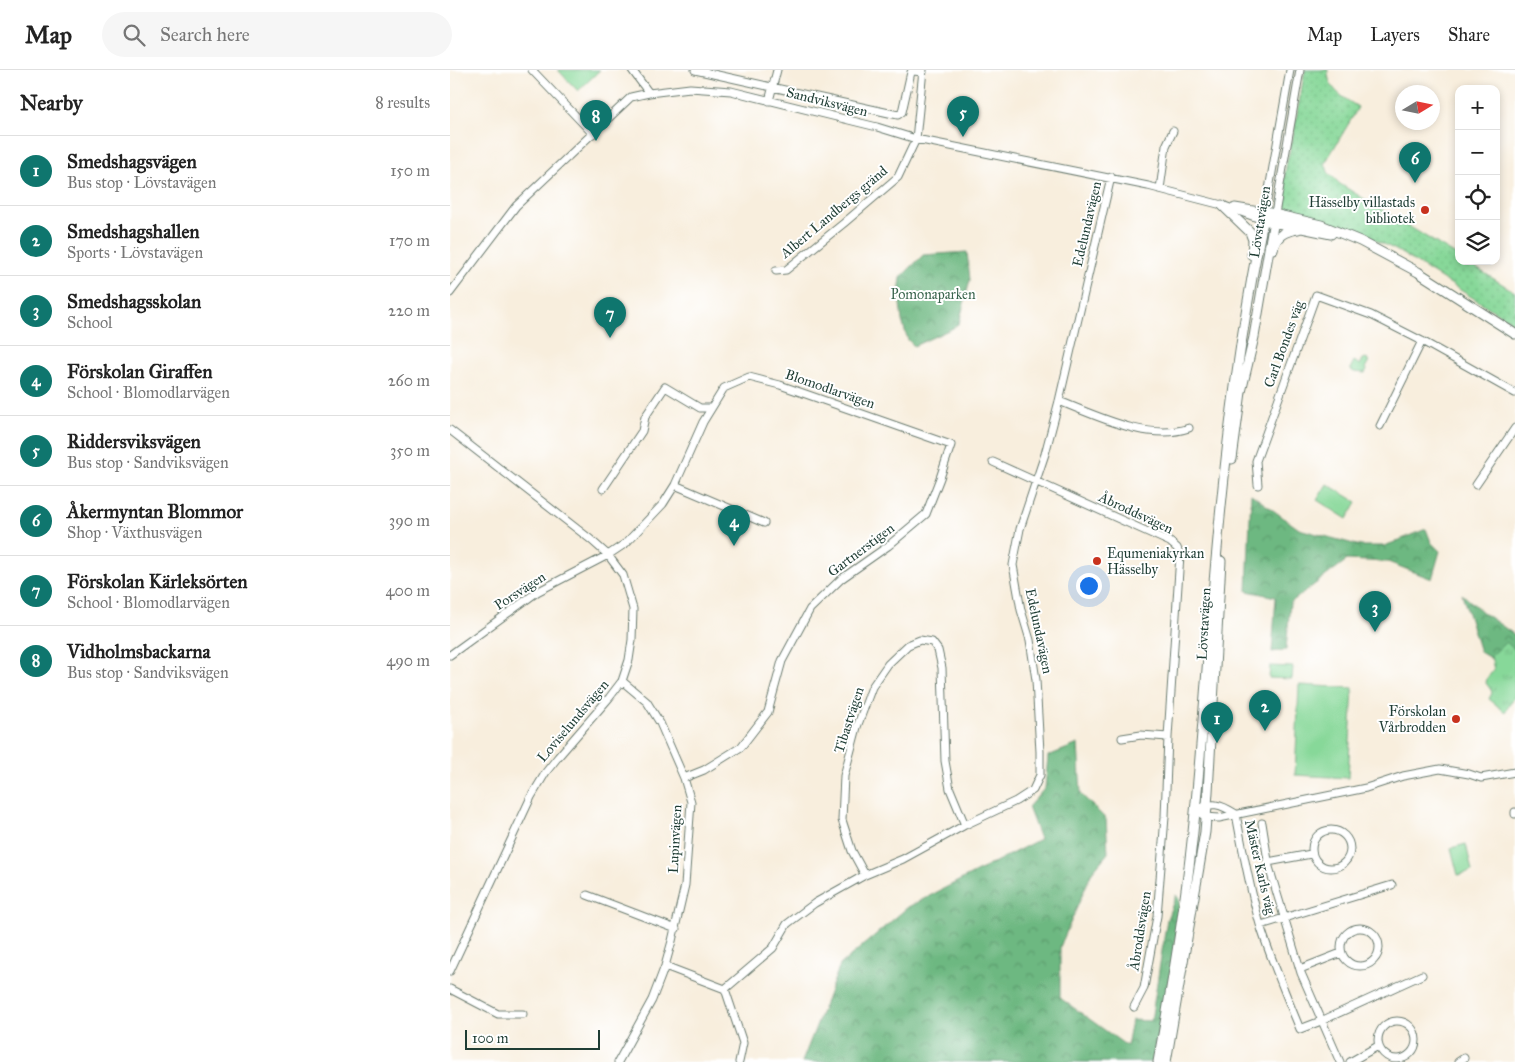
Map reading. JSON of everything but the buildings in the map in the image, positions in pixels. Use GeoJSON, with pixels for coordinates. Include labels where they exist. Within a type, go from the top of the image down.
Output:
{"type":"FeatureCollection","features":[{"type":"Feature","properties":{"kind":"street"},"geometry":{"type":"LineString","coordinates":[[532,70],[593,134]]}},
{"type":"Feature","properties":{"kind":"street"},"geometry":{"type":"LineString","coordinates":[[632,70],[649,93]]}},
{"type":"Feature","properties":{"kind":"street"},"geometry":{"type":"LineString","coordinates":[[695,70],[898,115],[902,112],[911,72],[913,70],[923,71]]}},
{"type":"Feature","properties":{"kind":"street"},"geometry":{"type":"LineString","coordinates":[[769,101],[777,70]]}},
{"type":"Feature","properties":{"kind":"street","name":"Lövstavägen"},"geometry":{"type":"LineString","coordinates":[[1166,1062],[1206,817],[1222,548],[1228,488],[1241,392],[1264,282],[1269,217],[1290,70]]}},
{"type":"Feature","properties":{"kind":"street","name":"Lövstavägen"},"geometry":{"type":"LineString","coordinates":[[1158,1062],[1178,948],[1194,810],[1225,462],[1234,391],[1254,271],[1269,217],[1300,70]]}},
{"type":"Feature","properties":{"kind":"street","name":"Albert Landbergs gränd"},"geometry":{"type":"LineString","coordinates":[[776,271],[786,270],[898,177],[916,139],[923,71]]}},
{"type":"Feature","properties":{"kind":"street","name":"Sandviksvägen"},"geometry":{"type":"LineString","coordinates":[[450,293],[516,206],[632,97],[690,88],[731,91],[877,127],[916,139],[1111,178],[1269,217]]}},
{"type":"Feature","properties":{"kind":"street"},"geometry":{"type":"LineString","coordinates":[[1160,189],[1166,146],[1174,131]]}},
{"type":"Feature","properties":{"kind":"street","name":"Edelundavägen"},"geometry":{"type":"LineString","coordinates":[[725,989],[772,948],[787,924],[815,903],[865,876],[903,859],[965,825],[1016,801],[1033,790],[1040,775],[1036,680],[1030,640],[1020,610],[1013,565],[1020,529],[1045,454],[1059,401],[1111,178]]}},
{"type":"Feature","properties":{"kind":"street"},"geometry":{"type":"LineString","coordinates":[[1222,205],[1250,232],[1253,240],[1251,259],[1254,271]]}},
{"type":"Feature","properties":{"kind":"street"},"geometry":{"type":"LineString","coordinates":[[1269,217],[1302,228],[1346,237]]}},
{"type":"Feature","properties":{"kind":"street"},"geometry":{"type":"LineString","coordinates":[[1269,217],[1321,226],[1360,242],[1418,272],[1515,334]]}},
{"type":"Feature","properties":{"kind":"street"},"geometry":{"type":"LineString","coordinates":[[1264,282],[1268,277],[1274,244],[1278,236],[1285,232],[1302,228]]}},
{"type":"Feature","properties":{"kind":"street","name":"Carl Bondes väg"},"geometry":{"type":"LineString","coordinates":[[1258,485],[1256,461],[1316,295],[1371,315],[1515,393]]}},
{"type":"Feature","properties":{"kind":"street"},"geometry":{"type":"LineString","coordinates":[[1380,426],[1422,341]]}},
{"type":"Feature","properties":{"kind":"street","name":"Blomodlarvägen"},"geometry":{"type":"LineString","coordinates":[[608,555],[626,543],[663,504],[674,485],[703,422],[724,388],[749,377],[780,385],[951,445]]}},
{"type":"Feature","properties":{"kind":"street"},"geometry":{"type":"LineString","coordinates":[[603,489],[642,431],[645,417],[665,387],[700,408],[711,408]]}},
{"type":"Feature","properties":{"kind":"street"},"geometry":{"type":"LineString","coordinates":[[1059,401],[1119,425],[1160,432],[1178,432],[1189,428]]}},
{"type":"Feature","properties":{"kind":"street"},"geometry":{"type":"LineString","coordinates":[[1476,485],[1515,428]]}},
{"type":"Feature","properties":{"kind":"street","name":"Loviselundsvägen"},"geometry":{"type":"LineString","coordinates":[[450,430],[608,555],[623,575],[633,610],[630,660],[622,681],[610,698],[546,772],[536,789],[450,971]]}},
{"type":"Feature","properties":{"kind":"street","name":"Gartnerstigen"},"geometry":{"type":"LineString","coordinates":[[684,778],[704,770],[741,747],[768,712],[782,661],[810,610],[841,579],[888,546],[926,514],[951,445]]}},
{"type":"Feature","properties":{"kind":"street","name":"Åbroddsvägen"},"geometry":{"type":"LineString","coordinates":[[993,462],[1170,542],[1177,548],[1180,555],[1168,737],[1165,817],[1157,916],[1144,988],[1134,1007]]}},
{"type":"Feature","properties":{"kind":"street"},"geometry":{"type":"LineString","coordinates":[[674,485],[764,523]]}},
{"type":"Feature","properties":{"kind":"street","name":"Porsvägen"},"geometry":{"type":"LineString","coordinates":[[450,655],[537,592],[608,555]]}},
{"type":"Feature","properties":{"kind":"street","name":"Tibastvägen"},"geometry":{"type":"LineString","coordinates":[[865,876],[852,851],[842,820],[844,776],[857,727],[872,687],[888,664],[908,644],[920,640],[932,642],[938,650],[942,668],[945,761],[950,789],[965,825]]}},
{"type":"Feature","properties":{"kind":"street","name":"Lupinvägen"},"geometry":{"type":"LineString","coordinates":[[618,1062],[652,1000],[676,929],[685,885],[691,802],[684,778],[660,723],[647,702],[622,681]]}},
{"type":"Feature","properties":{"kind":"street"},"geometry":{"type":"LineString","coordinates":[[1122,738],[1141,735],[1168,737]]}},
{"type":"Feature","properties":{"kind":"street"},"geometry":{"type":"LineString","coordinates":[[1194,810],[1206,817],[1219,818],[1366,788],[1403,776],[1440,769],[1481,778],[1515,772]]}},
{"type":"Feature","properties":{"kind":"street"},"geometry":{"type":"LineString","coordinates":[[1194,810],[1207,805],[1225,808],[1236,814]]}},
{"type":"Feature","properties":{"kind":"street","name":"Mäster Karls väg"},"geometry":{"type":"LineString","coordinates":[[1236,814],[1247,872],[1261,925],[1275,969],[1300,1029],[1422,975]]}},
{"type":"Feature","properties":{"kind":"street","name":"Mäster Karls väg"},"geometry":{"type":"LineString","coordinates":[[1262,823],[1268,862],[1300,970],[1340,1062]]}},
{"type":"Feature","properties":{"kind":"street"},"geometry":{"type":"LineString","coordinates":[[1336,830],[1347,838],[1350,844],[1346,862],[1335,868],[1323,868],[1314,860],[1311,854],[1313,840],[1323,831],[1336,830]]}},
{"type":"Feature","properties":{"kind":"street","name":"Mäster Karls väg"},"geometry":{"type":"LineString","coordinates":[[1268,862],[1311,854]]}},
{"type":"Feature","properties":{"kind":"street","name":"Mäster Karls väg"},"geometry":{"type":"LineString","coordinates":[[1261,925],[1392,885]]}},
{"type":"Feature","properties":{"kind":"street"},"geometry":{"type":"LineString","coordinates":[[587,895],[676,929]]}},
{"type":"Feature","properties":{"kind":"street"},"geometry":{"type":"LineString","coordinates":[[1355,928],[1367,929],[1373,932],[1379,943],[1377,956],[1368,965],[1361,967],[1349,964],[1341,953],[1341,940],[1349,930],[1355,928]]}},
{"type":"Feature","properties":{"kind":"street"},"geometry":{"type":"LineString","coordinates":[[1300,970],[1341,953]]}},
{"type":"Feature","properties":{"kind":"street"},"geometry":{"type":"LineString","coordinates":[[665,966],[725,989],[743,1043],[739,1062]]}},
{"type":"Feature","properties":{"kind":"street"},"geometry":{"type":"LineString","coordinates":[[450,989],[498,1014],[523,1014]]}},
{"type":"Feature","properties":{"kind":"street"},"geometry":{"type":"LineString","coordinates":[[1393,1021],[1405,1022],[1414,1031],[1416,1037],[1417,1044],[1414,1050],[1405,1058],[1398,1060],[1386,1056],[1378,1046],[1379,1033],[1387,1024],[1393,1021]]}},
{"type":"Feature","properties":{"kind":"street"},"geometry":{"type":"LineString","coordinates":[[1350,1062],[1378,1046]]}},
{"type":"Feature","properties":{"kind":"green space"},"geometry":{"type":"Polygon","coordinates":[[[558,70],[600,70],[578,91],[558,70]]]}},
{"type":"Feature","properties":{"kind":"green space"},"geometry":{"type":"Polygon","coordinates":[[[1305,70],[1328,70],[1328,77],[1333,88],[1358,107],[1325,163],[1328,172],[1340,184],[1455,255],[1455,265],[1471,265],[1515,292],[1515,324],[1396,250],[1346,226],[1308,218],[1287,209],[1282,191],[1305,70]]]}},
{"type":"Feature","properties":{"kind":"green space","name":"Pomonaparken"},"geometry":{"type":"Polygon","coordinates":[[[967,252],[970,280],[959,323],[953,328],[914,346],[908,340],[902,321],[899,295],[901,277],[923,255],[967,252]]]}},
{"type":"Feature","properties":{"kind":"green space"},"geometry":{"type":"Polygon","coordinates":[[[1366,358],[1369,361],[1365,368],[1367,369],[1365,373],[1354,372],[1350,369],[1354,361],[1360,365],[1363,359],[1366,358]]]}},
{"type":"Feature","properties":{"kind":"green space"},"geometry":{"type":"Polygon","coordinates":[[[1327,484],[1357,502],[1347,519],[1317,500],[1327,484]]]}},
{"type":"Feature","properties":{"kind":"green space"},"geometry":{"type":"Polygon","coordinates":[[[1251,494],[1299,529],[1361,546],[1385,546],[1426,529],[1431,542],[1440,551],[1432,579],[1388,562],[1347,560],[1290,603],[1286,650],[1272,652],[1276,597],[1247,591],[1251,494]]]}},
{"type":"Feature","properties":{"kind":"green space"},"geometry":{"type":"Polygon","coordinates":[[[1462,594],[1485,614],[1515,635],[1515,673],[1480,652],[1462,594]]]}},
{"type":"Feature","properties":{"kind":"green space"},"geometry":{"type":"Polygon","coordinates":[[[1506,642],[1515,650],[1515,696],[1505,712],[1489,699],[1492,693],[1486,683],[1487,678],[1494,670],[1491,656],[1506,642]]]}},
{"type":"Feature","properties":{"kind":"green space"},"geometry":{"type":"Polygon","coordinates":[[[1270,666],[1293,667],[1292,679],[1269,678],[1270,666]]]}},
{"type":"Feature","properties":{"kind":"green space"},"geometry":{"type":"Polygon","coordinates":[[[1299,685],[1353,688],[1348,778],[1295,775],[1299,685]]]}},
{"type":"Feature","properties":{"kind":"green space"},"geometry":{"type":"Polygon","coordinates":[[[1078,744],[1081,794],[1106,819],[1108,853],[1092,872],[1060,947],[1060,998],[1127,1046],[1132,1020],[1151,1021],[1167,919],[1176,895],[1179,899],[1180,909],[1172,965],[1152,1062],[802,1062],[840,965],[908,907],[1040,839],[1028,807],[1045,788],[1048,756],[1078,744]]]}},
{"type":"Feature","properties":{"kind":"green space"},"geometry":{"type":"Polygon","coordinates":[[[1466,844],[1472,871],[1458,875],[1451,848],[1466,844]]]}},
{"type":"Feature","properties":{"kind":"place","name":"Riddersviksvägen"},"geometry":{"type":"Point","coordinates":[963,137]}},
{"type":"Feature","properties":{"kind":"place","name":"Vidholmsbackarna"},"geometry":{"type":"Point","coordinates":[596,141]}},
{"type":"Feature","properties":{"kind":"place","name":"Åkermyntan Blommor"},"geometry":{"type":"Point","coordinates":[1415,183]}},
{"type":"Feature","properties":{"kind":"place","name":"Hässelby villastads bibliotek"},"geometry":{"type":"Point","coordinates":[1425,210]}},
{"type":"Feature","properties":{"kind":"place","name":"Förskolan Kärleksörten"},"geometry":{"type":"Point","coordinates":[610,338]}},
{"type":"Feature","properties":{"kind":"place","name":"Förskolan Giraffen"},"geometry":{"type":"Point","coordinates":[734,546]}},
{"type":"Feature","properties":{"kind":"place","name":"Equmeniakyrkan Hässelby"},"geometry":{"type":"Point","coordinates":[1097,561]}},
{"type":"Feature","properties":{"kind":"place","name":"Smedshagsskolan"},"geometry":{"type":"Point","coordinates":[1375,632]}},
{"type":"Feature","properties":{"kind":"place","name":"Förskolan Vårbrodden"},"geometry":{"type":"Point","coordinates":[1456,719]}},
{"type":"Feature","properties":{"kind":"place","name":"Smedshagshallen"},"geometry":{"type":"Point","coordinates":[1265,731]}},
{"type":"Feature","properties":{"kind":"place","name":"Smedshagsvägen"},"geometry":{"type":"Point","coordinates":[1217,743]}}]}
